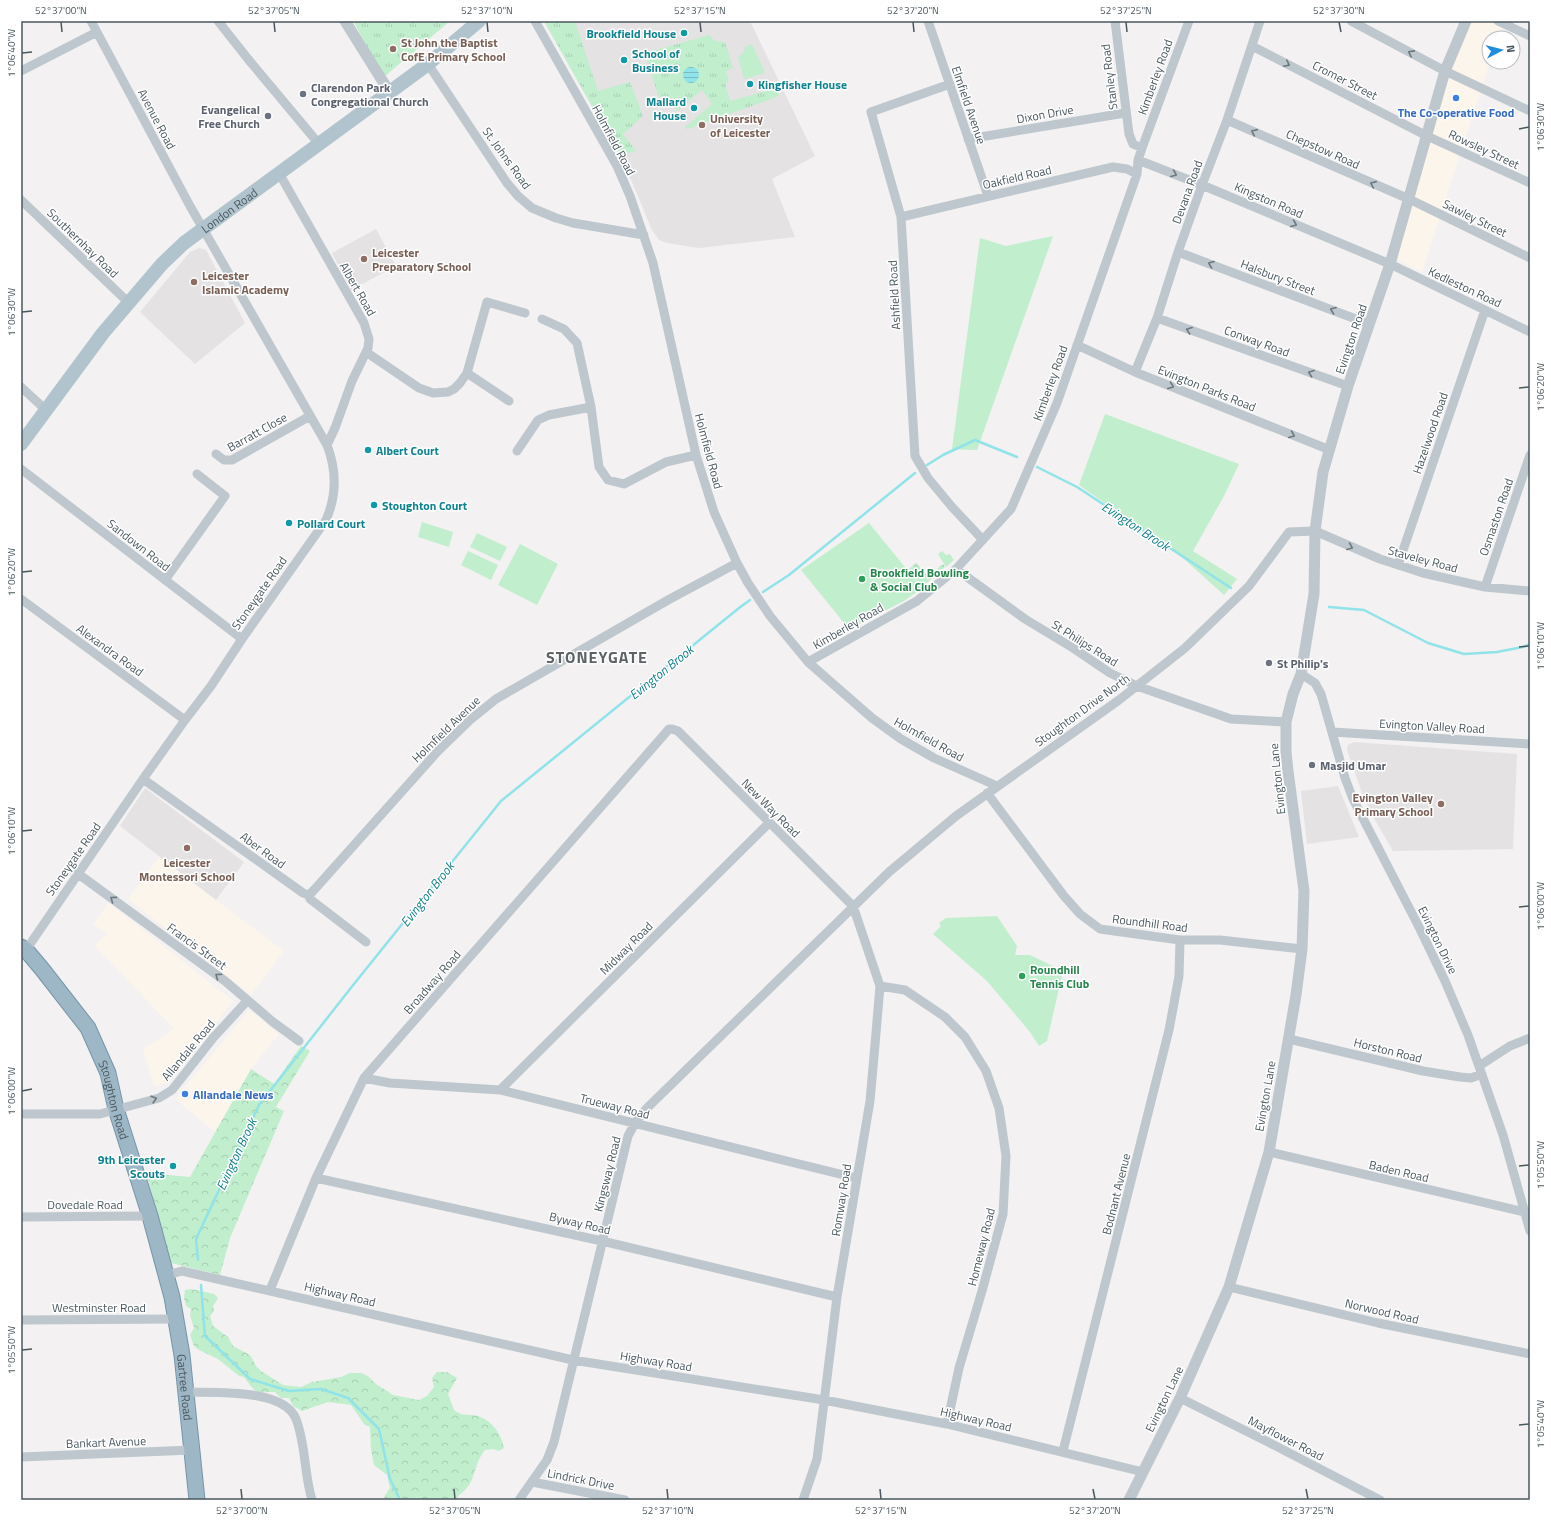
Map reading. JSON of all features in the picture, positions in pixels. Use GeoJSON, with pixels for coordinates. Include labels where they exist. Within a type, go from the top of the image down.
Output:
{"type":"FeatureCollection","features":[{"type":"Feature","properties":{"kind":"highway","name":"Stoughton Road"},"geometry":{"type":"LineString","coordinates":[[23,948],[88,1028],[108,1074],[116,1109],[167,1275]]}},
{"type":"Feature","properties":{"kind":"highway","name":"Gartree Road"},"geometry":{"type":"LineString","coordinates":[[167,1275],[182,1355],[197,1500]]}},
{"type":"Feature","properties":{"kind":"main road","name":"London Road"},"geometry":{"type":"LineString","coordinates":[[21,444],[80,364],[129,303],[162,264],[184,243],[390,93],[428,64],[479,21]]}},
{"type":"Feature","properties":{"kind":"street","name":"Avenue Road"},"geometry":{"type":"LineString","coordinates":[[91,21],[190,206],[204,228]]}},
{"type":"Feature","properties":{"kind":"street"},"geometry":{"type":"LineString","coordinates":[[218,21],[248,60],[319,144]]}},
{"type":"Feature","properties":{"kind":"street"},"geometry":{"type":"LineString","coordinates":[[345,21],[390,93]]}},
{"type":"Feature","properties":{"kind":"street","name":"Holmfield Road"},"geometry":{"type":"LineString","coordinates":[[535,21],[617,166],[644,234],[653,263],[696,456],[714,512],[737,563],[748,583],[770,616],[808,662],[872,718],[900,739],[934,758],[997,786]]}},
{"type":"Feature","properties":{"kind":"street","name":"Elmfield Avenue"},"geometry":{"type":"LineString","coordinates":[[928,21],[988,196]]}},
{"type":"Feature","properties":{"kind":"street","name":"Stanley Road"},"geometry":{"type":"LineString","coordinates":[[1115,21],[1125,113],[1129,134],[1133,144],[1142,148]]}},
{"type":"Feature","properties":{"kind":"street","name":"Kimberley Road"},"geometry":{"type":"LineString","coordinates":[[808,662],[917,601],[956,569],[1011,509],[1057,403],[1137,174],[1138,160],[1142,148],[1189,21]]}},
{"type":"Feature","properties":{"kind":"street","name":"Devana Road"},"geometry":{"type":"LineString","coordinates":[[1135,372],[1157,318],[1178,252],[1227,120],[1260,21]]}},
{"type":"Feature","properties":{"kind":"street"},"geometry":{"type":"LineString","coordinates":[[1351,21],[1445,71],[1530,111]]}},
{"type":"Feature","properties":{"kind":"street","name":"Evington Road"},"geometry":{"type":"LineString","coordinates":[[1301,674],[1314,594],[1315,532],[1323,472],[1348,386],[1390,264],[1445,71],[1466,21]]}},
{"type":"Feature","properties":{"kind":"street"},"geometry":{"type":"LineString","coordinates":[[1498,21],[1530,36]]}},
{"type":"Feature","properties":{"kind":"street"},"geometry":{"type":"LineString","coordinates":[[21,71],[97,32]]}},
{"type":"Feature","properties":{"kind":"street","name":"Cromer Street"},"geometry":{"type":"LineString","coordinates":[[1252,46],[1427,136]]}},
{"type":"Feature","properties":{"kind":"street","name":"St. Johns Road"},"geometry":{"type":"LineString","coordinates":[[428,64],[507,183],[518,196],[532,208],[573,224],[644,234]]}},
{"type":"Feature","properties":{"kind":"street","name":"Ashfield Road"},"geometry":{"type":"LineString","coordinates":[[950,84],[871,112],[901,217],[915,456],[928,478],[952,507],[983,540]]}},
{"type":"Feature","properties":{"kind":"street","name":"Dixon Drive"},"geometry":{"type":"LineString","coordinates":[[968,139],[1125,113]]}},
{"type":"Feature","properties":{"kind":"street","name":"Chepstow Road"},"geometry":{"type":"LineString","coordinates":[[1227,120],[1409,199]]}},
{"type":"Feature","properties":{"kind":"street","name":"Rowsley Street"},"geometry":{"type":"LineString","coordinates":[[1427,136],[1530,183]]}},
{"type":"Feature","properties":{"kind":"street","name":"Kingston Road"},"geometry":{"type":"LineString","coordinates":[[1138,160],[1202,185],[1390,264]]}},
{"type":"Feature","properties":{"kind":"street","name":"Oakfield Road"},"geometry":{"type":"LineString","coordinates":[[901,217],[1113,167],[1137,174]]}},
{"type":"Feature","properties":{"kind":"street","name":"Albert Road"},"geometry":{"type":"LineString","coordinates":[[279,173],[364,323],[369,339],[366,352],[352,381],[335,428],[327,445]]}},
{"type":"Feature","properties":{"kind":"street","name":"Sawley Street"},"geometry":{"type":"LineString","coordinates":[[1409,199],[1530,258]]}},
{"type":"Feature","properties":{"kind":"street","name":"Southernhay Road"},"geometry":{"type":"LineString","coordinates":[[21,200],[129,303]]}},
{"type":"Feature","properties":{"kind":"street","name":"Stoneygate Road"},"geometry":{"type":"LineString","coordinates":[[23,948],[78,873],[184,720],[211,686],[242,639],[326,520],[334,497],[335,482],[333,462],[327,445],[204,228]]}},
{"type":"Feature","properties":{"kind":"street","name":"Halsbury Street"},"geometry":{"type":"LineString","coordinates":[[1178,252],[1369,324]]}},
{"type":"Feature","properties":{"kind":"street","name":"Kedleston Road"},"geometry":{"type":"LineString","coordinates":[[1390,264],[1530,332]]}},
{"type":"Feature","properties":{"kind":"street"},"geometry":{"type":"LineString","coordinates":[[366,352],[419,388],[433,393],[448,392],[454,389],[467,373],[487,302],[525,313]]}},
{"type":"Feature","properties":{"kind":"street","name":"Hazelwood Road"},"geometry":{"type":"LineString","coordinates":[[1398,565],[1485,310]]}},
{"type":"Feature","properties":{"kind":"street","name":"Conway Road"},"geometry":{"type":"LineString","coordinates":[[1157,318],[1348,386]]}},
{"type":"Feature","properties":{"kind":"street"},"geometry":{"type":"LineString","coordinates":[[542,319],[564,329],[577,343],[591,408],[599,467],[608,480],[624,484],[666,462],[696,456]]}},
{"type":"Feature","properties":{"kind":"street","name":"Evington Parks Road"},"geometry":{"type":"LineString","coordinates":[[1077,345],[1135,372],[1330,450]]}},
{"type":"Feature","properties":{"kind":"street"},"geometry":{"type":"LineString","coordinates":[[467,373],[509,401]]}},
{"type":"Feature","properties":{"kind":"street"},"geometry":{"type":"LineString","coordinates":[[21,387],[46,410]]}},
{"type":"Feature","properties":{"kind":"street"},"geometry":{"type":"LineString","coordinates":[[517,451],[538,420],[549,415],[591,408]]}},
{"type":"Feature","properties":{"kind":"street","name":"Barratt Close"},"geometry":{"type":"LineString","coordinates":[[216,454],[224,460],[232,460],[310,416]]}},
{"type":"Feature","properties":{"kind":"street","name":"Osmaston Road"},"geometry":{"type":"LineString","coordinates":[[1485,587],[1530,455]]}},
{"type":"Feature","properties":{"kind":"street","name":"Sandown Road"},"geometry":{"type":"LineString","coordinates":[[21,469],[242,639]]}},
{"type":"Feature","properties":{"kind":"street"},"geometry":{"type":"LineString","coordinates":[[165,580],[225,496],[197,474]]}},
{"type":"Feature","properties":{"kind":"street","name":"Stoughton Drive North"},"geometry":{"type":"LineString","coordinates":[[853,906],[889,872],[956,816],[1137,686],[1185,648],[1249,586],[1289,532],[1315,532]]}},
{"type":"Feature","properties":{"kind":"street","name":"Staveley Road"},"geometry":{"type":"LineString","coordinates":[[1315,532],[1380,559],[1423,573],[1485,587],[1530,591]]}},
{"type":"Feature","properties":{"kind":"street","name":"Holmfield Avenue"},"geometry":{"type":"LineString","coordinates":[[309,895],[438,751],[470,720],[496,699],[668,600],[737,563]]}},
{"type":"Feature","properties":{"kind":"street","name":"St Philips Road"},"geometry":{"type":"LineString","coordinates":[[956,569],[1025,619],[1110,673],[1137,686],[1231,719],[1286,722]]}},
{"type":"Feature","properties":{"kind":"street","name":"Alexandra Road"},"geometry":{"type":"LineString","coordinates":[[21,599],[184,720]]}},
{"type":"Feature","properties":{"kind":"street","name":"Evington Lane"},"geometry":{"type":"LineString","coordinates":[[1129,1500],[1180,1398],[1229,1287],[1268,1152],[1289,1039],[1302,949],[1304,891],[1286,752],[1286,722],[1293,694],[1301,674]]}},
{"type":"Feature","properties":{"kind":"street","name":"Evington Drive"},"geometry":{"type":"LineString","coordinates":[[1301,674],[1315,683],[1321,694],[1345,778],[1353,799],[1445,981],[1481,1070],[1528,1213],[1530,1231]]}},
{"type":"Feature","properties":{"kind":"street","name":"New Way Road"},"geometry":{"type":"LineString","coordinates":[[672,729],[678,730],[853,906]]}},
{"type":"Feature","properties":{"kind":"street","name":"Broadway Road"},"geometry":{"type":"LineString","coordinates":[[270,1290],[316,1178],[364,1078],[666,731],[672,729]]}},
{"type":"Feature","properties":{"kind":"street","name":"Evington Valley Road"},"geometry":{"type":"LineString","coordinates":[[1332,732],[1530,744]]}},
{"type":"Feature","properties":{"kind":"street","name":"Aber Road"},"geometry":{"type":"LineString","coordinates":[[143,779],[302,893],[309,895],[310,899],[366,942]]}},
{"type":"Feature","properties":{"kind":"street","name":"Roundhill Road"},"geometry":{"type":"LineString","coordinates":[[987,793],[1064,896],[1085,918],[1100,929],[1180,940],[1220,940],[1302,949]]}},
{"type":"Feature","properties":{"kind":"street","name":"Midway Road"},"geometry":{"type":"LineString","coordinates":[[500,1090],[769,823]]}},
{"type":"Feature","properties":{"kind":"street","name":"Francis Street"},"geometry":{"type":"LineString","coordinates":[[78,873],[230,985],[299,1041]]}},
{"type":"Feature","properties":{"kind":"street","name":"Romway Road"},"geometry":{"type":"LineString","coordinates":[[803,1500],[817,1459],[837,1297],[870,1101],[880,986],[853,906]]}},
{"type":"Feature","properties":{"kind":"street","name":"Kingsway Road"},"geometry":{"type":"LineString","coordinates":[[519,1500],[546,1460],[554,1442],[628,1136],[635,1123],[646,1109],[853,906]]}},
{"type":"Feature","properties":{"kind":"street","name":"Bodnant Avenue"},"geometry":{"type":"LineString","coordinates":[[1063,1452],[1169,1030],[1179,976],[1180,940]]}},
{"type":"Feature","properties":{"kind":"street","name":"Homeway Road"},"geometry":{"type":"LineString","coordinates":[[880,986],[905,990],[945,1017],[965,1037],[986,1071],[999,1108],[1006,1156],[1003,1214],[959,1368],[947,1424]]}},
{"type":"Feature","properties":{"kind":"street","name":"Allandale Road"},"geometry":{"type":"LineString","coordinates":[[21,1114],[100,1114],[159,1098],[172,1090],[213,1038],[248,1001]]}},
{"type":"Feature","properties":{"kind":"street"},"geometry":{"type":"LineString","coordinates":[[1481,1070],[1510,1046],[1530,1038]]}},
{"type":"Feature","properties":{"kind":"street","name":"Horston Road"},"geometry":{"type":"LineString","coordinates":[[1289,1039],[1423,1071],[1460,1078],[1471,1078],[1481,1070]]}},
{"type":"Feature","properties":{"kind":"street","name":"Trueway Road"},"geometry":{"type":"LineString","coordinates":[[364,1078],[390,1083],[500,1090],[856,1178]]}},
{"type":"Feature","properties":{"kind":"street","name":"Baden Road"},"geometry":{"type":"LineString","coordinates":[[1268,1152],[1528,1213]]}},
{"type":"Feature","properties":{"kind":"street","name":"Byway Road"},"geometry":{"type":"LineString","coordinates":[[316,1178],[602,1241],[837,1297]]}},
{"type":"Feature","properties":{"kind":"street","name":"Dovedale Road"},"geometry":{"type":"LineString","coordinates":[[21,1217],[150,1216]]}},
{"type":"Feature","properties":{"kind":"street","name":"Highway Road"},"geometry":{"type":"LineString","coordinates":[[167,1275],[182,1271],[573,1360],[824,1400],[947,1424],[1143,1472]]}},
{"type":"Feature","properties":{"kind":"street","name":"Norwood Road"},"geometry":{"type":"LineString","coordinates":[[1229,1287],[1378,1323],[1530,1354]]}},
{"type":"Feature","properties":{"kind":"street","name":"Westminster Road"},"geometry":{"type":"LineString","coordinates":[[21,1320],[176,1319]]}},
{"type":"Feature","properties":{"kind":"street"},"geometry":{"type":"LineString","coordinates":[[186,1392],[252,1395],[284,1404],[296,1418],[312,1500]]}},
{"type":"Feature","properties":{"kind":"street","name":"Mayflower Road"},"geometry":{"type":"LineString","coordinates":[[1180,1398],[1380,1500]]}},
{"type":"Feature","properties":{"kind":"street","name":"Bankart Avenue"},"geometry":{"type":"LineString","coordinates":[[21,1457],[192,1450]]}},
{"type":"Feature","properties":{"kind":"street","name":"Lindrick Drive"},"geometry":{"type":"LineString","coordinates":[[532,1482],[625,1500]]}},
{"type":"Feature","properties":{"kind":"shaded area","name":"University of Leicester"},"geometry":{"type":"Polygon","coordinates":[[[544,21],[750,21],[815,156],[772,179],[795,237],[699,248],[667,243],[659,240],[652,230],[632,182],[616,149],[544,21]]]}},
{"type":"Feature","properties":{"kind":"shaded area"},"geometry":{"type":"Polygon","coordinates":[[[1466,21],[1503,21],[1500,30],[1481,30],[1481,70],[1487,70],[1422,272],[1393,257],[1466,21]]]}},
{"type":"Feature","properties":{"kind":"shaded area","name":"Leicester Preparatory School"},"geometry":{"type":"Polygon","coordinates":[[[376,229],[396,266],[351,290],[332,253],[376,229]]]}},
{"type":"Feature","properties":{"kind":"shaded area","name":"Leicester Islamic Academy"},"geometry":{"type":"Polygon","coordinates":[[[199,248],[206,250],[245,323],[195,364],[140,312],[190,252],[199,248]]]}},
{"type":"Feature","properties":{"kind":"shaded area","name":"Evington Valley Primary School"},"geometry":{"type":"Polygon","coordinates":[[[1354,742],[1517,754],[1513,849],[1393,851],[1372,815],[1362,793],[1347,750],[1348,745],[1354,742]]]}},
{"type":"Feature","properties":{"kind":"shaded area"},"geometry":{"type":"Polygon","coordinates":[[[1338,786],[1359,837],[1307,844],[1301,791],[1338,786]]]}},
{"type":"Feature","properties":{"kind":"shaded area","name":"Leicester Montessori School"},"geometry":{"type":"Polygon","coordinates":[[[145,788],[244,862],[216,900],[120,826],[145,788]]]}},
{"type":"Feature","properties":{"kind":"shaded area"},"geometry":{"type":"Polygon","coordinates":[[[159,857],[284,951],[251,995],[128,899],[159,857]]]}},
{"type":"Feature","properties":{"kind":"shaded area"},"geometry":{"type":"Polygon","coordinates":[[[109,903],[233,1001],[173,1077],[166,1083],[154,1086],[143,1049],[174,1029],[95,946],[107,933],[93,924],[109,903]]]}},
{"type":"Feature","properties":{"kind":"shaded area"},"geometry":{"type":"Polygon","coordinates":[[[249,1010],[279,1034],[251,1069],[215,1132],[175,1099],[249,1010]]]}},
{"type":"Feature","properties":{"kind":"green space","name":"St John the Baptist CofE Primary School"},"geometry":{"type":"Polygon","coordinates":[[[353,21],[450,21],[384,77],[353,21]]]}},
{"type":"Feature","properties":{"kind":"green space"},"geometry":{"type":"Polygon","coordinates":[[[544,21],[575,21],[598,91],[630,82],[643,116],[623,134],[636,151],[620,153],[616,149],[544,21]]]}},
{"type":"Feature","properties":{"kind":"green space"},"geometry":{"type":"Polygon","coordinates":[[[709,35],[715,41],[725,42],[733,68],[726,71],[729,81],[725,83],[730,101],[777,88],[779,96],[688,129],[684,128],[712,104],[702,90],[677,111],[664,96],[659,98],[645,53],[709,35]]]}},
{"type":"Feature","properties":{"kind":"green space"},"geometry":{"type":"Polygon","coordinates":[[[752,44],[765,73],[744,79],[738,57],[744,52],[745,47],[752,44]]]}},
{"type":"Feature","properties":{"kind":"green space"},"geometry":{"type":"Polygon","coordinates":[[[1053,236],[977,450],[952,449],[980,238],[1006,246],[1053,236]]]}},
{"type":"Feature","properties":{"kind":"green space"},"geometry":{"type":"Polygon","coordinates":[[[1105,414],[1239,464],[1225,494],[1193,551],[1237,579],[1224,595],[1184,559],[1079,485],[1105,414]]]}},
{"type":"Feature","properties":{"kind":"green space"},"geometry":{"type":"Polygon","coordinates":[[[422,522],[453,532],[449,547],[418,537],[422,522]]]}},
{"type":"Feature","properties":{"kind":"green space","name":"Brookfield Bowling & Social Club"},"geometry":{"type":"Polygon","coordinates":[[[869,523],[922,588],[904,601],[849,629],[801,570],[869,523]]]}},
{"type":"Feature","properties":{"kind":"green space"},"geometry":{"type":"Polygon","coordinates":[[[477,533],[507,547],[500,561],[470,547],[477,533]]]}},
{"type":"Feature","properties":{"kind":"green space"},"geometry":{"type":"Polygon","coordinates":[[[520,544],[558,564],[537,605],[498,585],[520,544]]]}},
{"type":"Feature","properties":{"kind":"green space"},"geometry":{"type":"Polygon","coordinates":[[[468,551],[498,565],[491,580],[461,565],[468,551]]]}},
{"type":"Feature","properties":{"kind":"green space"},"geometry":{"type":"Polygon","coordinates":[[[942,551],[946,555],[949,554],[954,560],[946,567],[938,554],[942,551]]]}},
{"type":"Feature","properties":{"kind":"green space"},"geometry":{"type":"Polygon","coordinates":[[[916,563],[928,576],[938,570],[937,569],[943,564],[945,567],[922,587],[908,570],[916,563]]]}},
{"type":"Feature","properties":{"kind":"green space","name":"Roundhill Tennis Club"},"geometry":{"type":"Polygon","coordinates":[[[997,916],[1017,946],[1015,955],[1030,955],[1063,971],[1047,1041],[1039,1046],[1030,1032],[987,981],[933,934],[941,926],[939,923],[946,918],[997,916]]]}},
{"type":"Feature","properties":{"kind":"green space"},"geometry":{"type":"Polygon","coordinates":[[[301,1046],[310,1051],[276,1107],[284,1111],[230,1238],[220,1275],[171,1263],[146,1173],[190,1177],[251,1069],[274,1084],[301,1046]]]}},
{"type":"Feature","properties":{"kind":"green space"},"geometry":{"type":"Polygon","coordinates":[[[191,1289],[214,1294],[218,1298],[213,1306],[214,1311],[210,1316],[213,1326],[228,1337],[233,1346],[250,1355],[256,1366],[261,1371],[283,1385],[301,1387],[312,1382],[341,1377],[350,1373],[361,1373],[368,1376],[376,1384],[393,1395],[419,1400],[427,1396],[434,1387],[432,1378],[437,1372],[447,1372],[457,1378],[448,1394],[454,1410],[462,1414],[483,1418],[489,1422],[500,1436],[504,1448],[499,1451],[493,1449],[485,1450],[478,1463],[472,1480],[464,1491],[458,1496],[458,1500],[384,1500],[385,1495],[390,1488],[387,1475],[374,1465],[371,1449],[370,1427],[364,1424],[351,1405],[328,1402],[302,1411],[293,1406],[289,1398],[281,1398],[275,1392],[259,1392],[254,1390],[244,1377],[239,1376],[218,1359],[194,1346],[190,1335],[194,1328],[190,1315],[191,1309],[186,1306],[184,1298],[185,1290],[191,1289]]]}},
{"type":"Feature","properties":{"kind":"water"},"geometry":{"type":"Polygon","coordinates":[[[691,67],[697,69],[699,75],[697,81],[691,83],[685,81],[683,75],[685,69],[691,67]]]}},
{"type":"Feature","properties":{"kind":"waterway","name":"Evington Brook"},"geometry":{"type":"LineString","coordinates":[[927,465],[943,455],[975,440],[1017,457]]}},
{"type":"Feature","properties":{"kind":"waterway","name":"Evington Brook"},"geometry":{"type":"LineString","coordinates":[[1037,467],[1077,487],[1231,588]]}},
{"type":"Feature","properties":{"kind":"waterway","name":"Evington Brook"},"geometry":{"type":"LineString","coordinates":[[763,592],[789,575],[915,473]]}},
{"type":"Feature","properties":{"kind":"waterway","name":"Evington Brook"},"geometry":{"type":"LineString","coordinates":[[198,1260],[196,1239],[259,1105],[501,801],[750,600]]}},
{"type":"Feature","properties":{"kind":"waterway","name":"Evington Brook"},"geometry":{"type":"LineString","coordinates":[[1329,607],[1364,610],[1428,643],[1464,654],[1497,652],[1523,647],[1530,644]]}},
{"type":"Feature","properties":{"kind":"waterway","name":"Evington Brook"},"geometry":{"type":"LineString","coordinates":[[201,1285],[205,1336],[250,1379],[289,1391],[321,1389],[348,1398],[379,1429],[390,1479],[400,1500]]}},
{"type":"Feature","properties":{"kind":"place","name":"Brookfield House"},"geometry":{"type":"Point","coordinates":[684,33]}},
{"type":"Feature","properties":{"kind":"place","name":"St John the Baptist CofE Primary School"},"geometry":{"type":"Point","coordinates":[393,49]}},
{"type":"Feature","properties":{"kind":"place","name":"School of Business"},"geometry":{"type":"Point","coordinates":[624,60]}},
{"type":"Feature","properties":{"kind":"place","name":"Kingfisher House"},"geometry":{"type":"Point","coordinates":[750,84]}},
{"type":"Feature","properties":{"kind":"place","name":"Clarendon Park Congregational Church"},"geometry":{"type":"Point","coordinates":[303,94]}},
{"type":"Feature","properties":{"kind":"place","name":"The Co-operative Food"},"geometry":{"type":"Point","coordinates":[1456,98]}},
{"type":"Feature","properties":{"kind":"place","name":"Mallard House"},"geometry":{"type":"Point","coordinates":[694,108]}},
{"type":"Feature","properties":{"kind":"place","name":"Evangelical Free Church"},"geometry":{"type":"Point","coordinates":[268,116]}},
{"type":"Feature","properties":{"kind":"place","name":"University of Leicester"},"geometry":{"type":"Point","coordinates":[702,125]}},
{"type":"Feature","properties":{"kind":"place","name":"Leicester Preparatory School"},"geometry":{"type":"Point","coordinates":[364,259]}},
{"type":"Feature","properties":{"kind":"place","name":"Leicester Islamic Academy"},"geometry":{"type":"Point","coordinates":[194,282]}},
{"type":"Feature","properties":{"kind":"place","name":"Albert Court"},"geometry":{"type":"Point","coordinates":[368,450]}},
{"type":"Feature","properties":{"kind":"place","name":"Stoughton Court"},"geometry":{"type":"Point","coordinates":[374,505]}},
{"type":"Feature","properties":{"kind":"place","name":"Pollard Court"},"geometry":{"type":"Point","coordinates":[289,523]}},
{"type":"Feature","properties":{"kind":"place","name":"Brookfield Bowling & Social Club"},"geometry":{"type":"Point","coordinates":[862,579]}},
{"type":"Feature","properties":{"kind":"place","name":"St Philip's"},"geometry":{"type":"Point","coordinates":[1269,663]}},
{"type":"Feature","properties":{"kind":"place","name":"Masjid Umar"},"geometry":{"type":"Point","coordinates":[1312,765]}},
{"type":"Feature","properties":{"kind":"place","name":"Evington Valley Primary School"},"geometry":{"type":"Point","coordinates":[1441,804]}},
{"type":"Feature","properties":{"kind":"place","name":"Leicester Montessori School"},"geometry":{"type":"Point","coordinates":[187,848]}},
{"type":"Feature","properties":{"kind":"place","name":"Roundhill Tennis Club"},"geometry":{"type":"Point","coordinates":[1022,976]}},
{"type":"Feature","properties":{"kind":"place","name":"Allandale News"},"geometry":{"type":"Point","coordinates":[185,1094]}},
{"type":"Feature","properties":{"kind":"place","name":"9th Leicester Scouts"},"geometry":{"type":"Point","coordinates":[173,1166]}},
{"type":"Feature","properties":{"kind":"district","name":"STONEYGATE"},"geometry":{"type":"Point","coordinates":[597,657]}}]}
